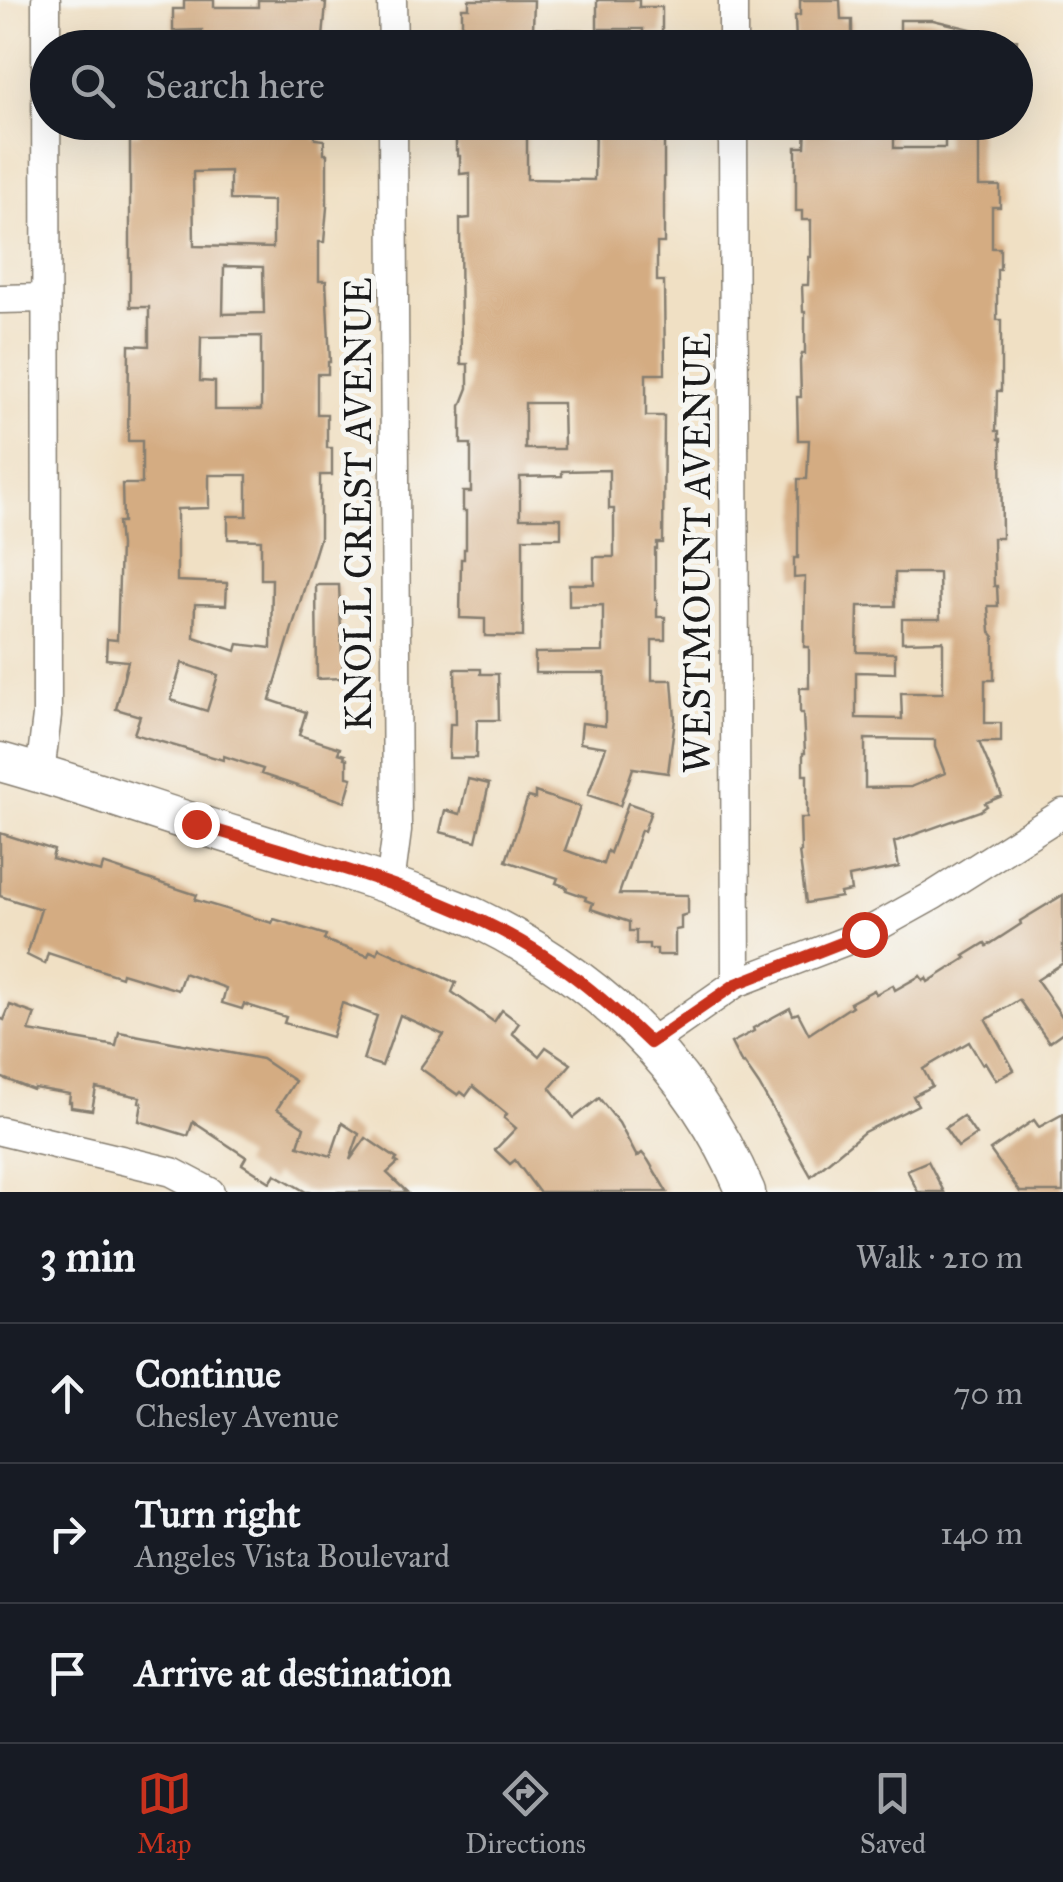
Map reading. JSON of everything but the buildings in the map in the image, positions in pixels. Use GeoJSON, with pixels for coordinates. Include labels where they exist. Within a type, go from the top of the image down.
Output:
{"type":"FeatureCollection","features":[{"type":"Feature","properties":{"kind":"street"},"geometry":{"type":"LineString","coordinates":[[46,0],[46,30]]}},
{"type":"Feature","properties":{"kind":"street"},"geometry":{"type":"LineString","coordinates":[[392,0],[393,30]]}},
{"type":"Feature","properties":{"kind":"street"},"geometry":{"type":"LineString","coordinates":[[733,0],[733,30]]}},
{"type":"Feature","properties":{"kind":"street"},"geometry":{"type":"LineString","coordinates":[[40,773],[47,716],[46,140]]}},
{"type":"Feature","properties":{"kind":"street","name":"KNOLL CREST AVENUE"},"geometry":{"type":"LineString","coordinates":[[390,884],[397,831],[393,140]]}},
{"type":"Feature","properties":{"kind":"street","name":"WESTMOUNT AVENUE"},"geometry":{"type":"LineString","coordinates":[[734,140],[736,984]]}},
{"type":"Feature","properties":{"kind":"street"},"geometry":{"type":"LineString","coordinates":[[0,299],[46,298]]}},
{"type":"Feature","properties":{"kind":"street"},"geometry":{"type":"LineString","coordinates":[[0,762],[390,884],[474,916],[542,954],[598,994],[680,1076],[715,1127],[746,1192]]}},
{"type":"Feature","properties":{"kind":"street"},"geometry":{"type":"LineString","coordinates":[[650,1043],[736,984],[864,934],[934,895],[1063,813]]}},
{"type":"Feature","properties":{"kind":"street"},"geometry":{"type":"LineString","coordinates":[[0,1131],[172,1172],[210,1192]]}},
{"type":"Feature","properties":{"kind":"route"},"geometry":{"type":"LineString","coordinates":[[196,824],[390,884],[474,916],[542,954],[598,994],[650,1043],[736,984],[864,934]]}}]}
